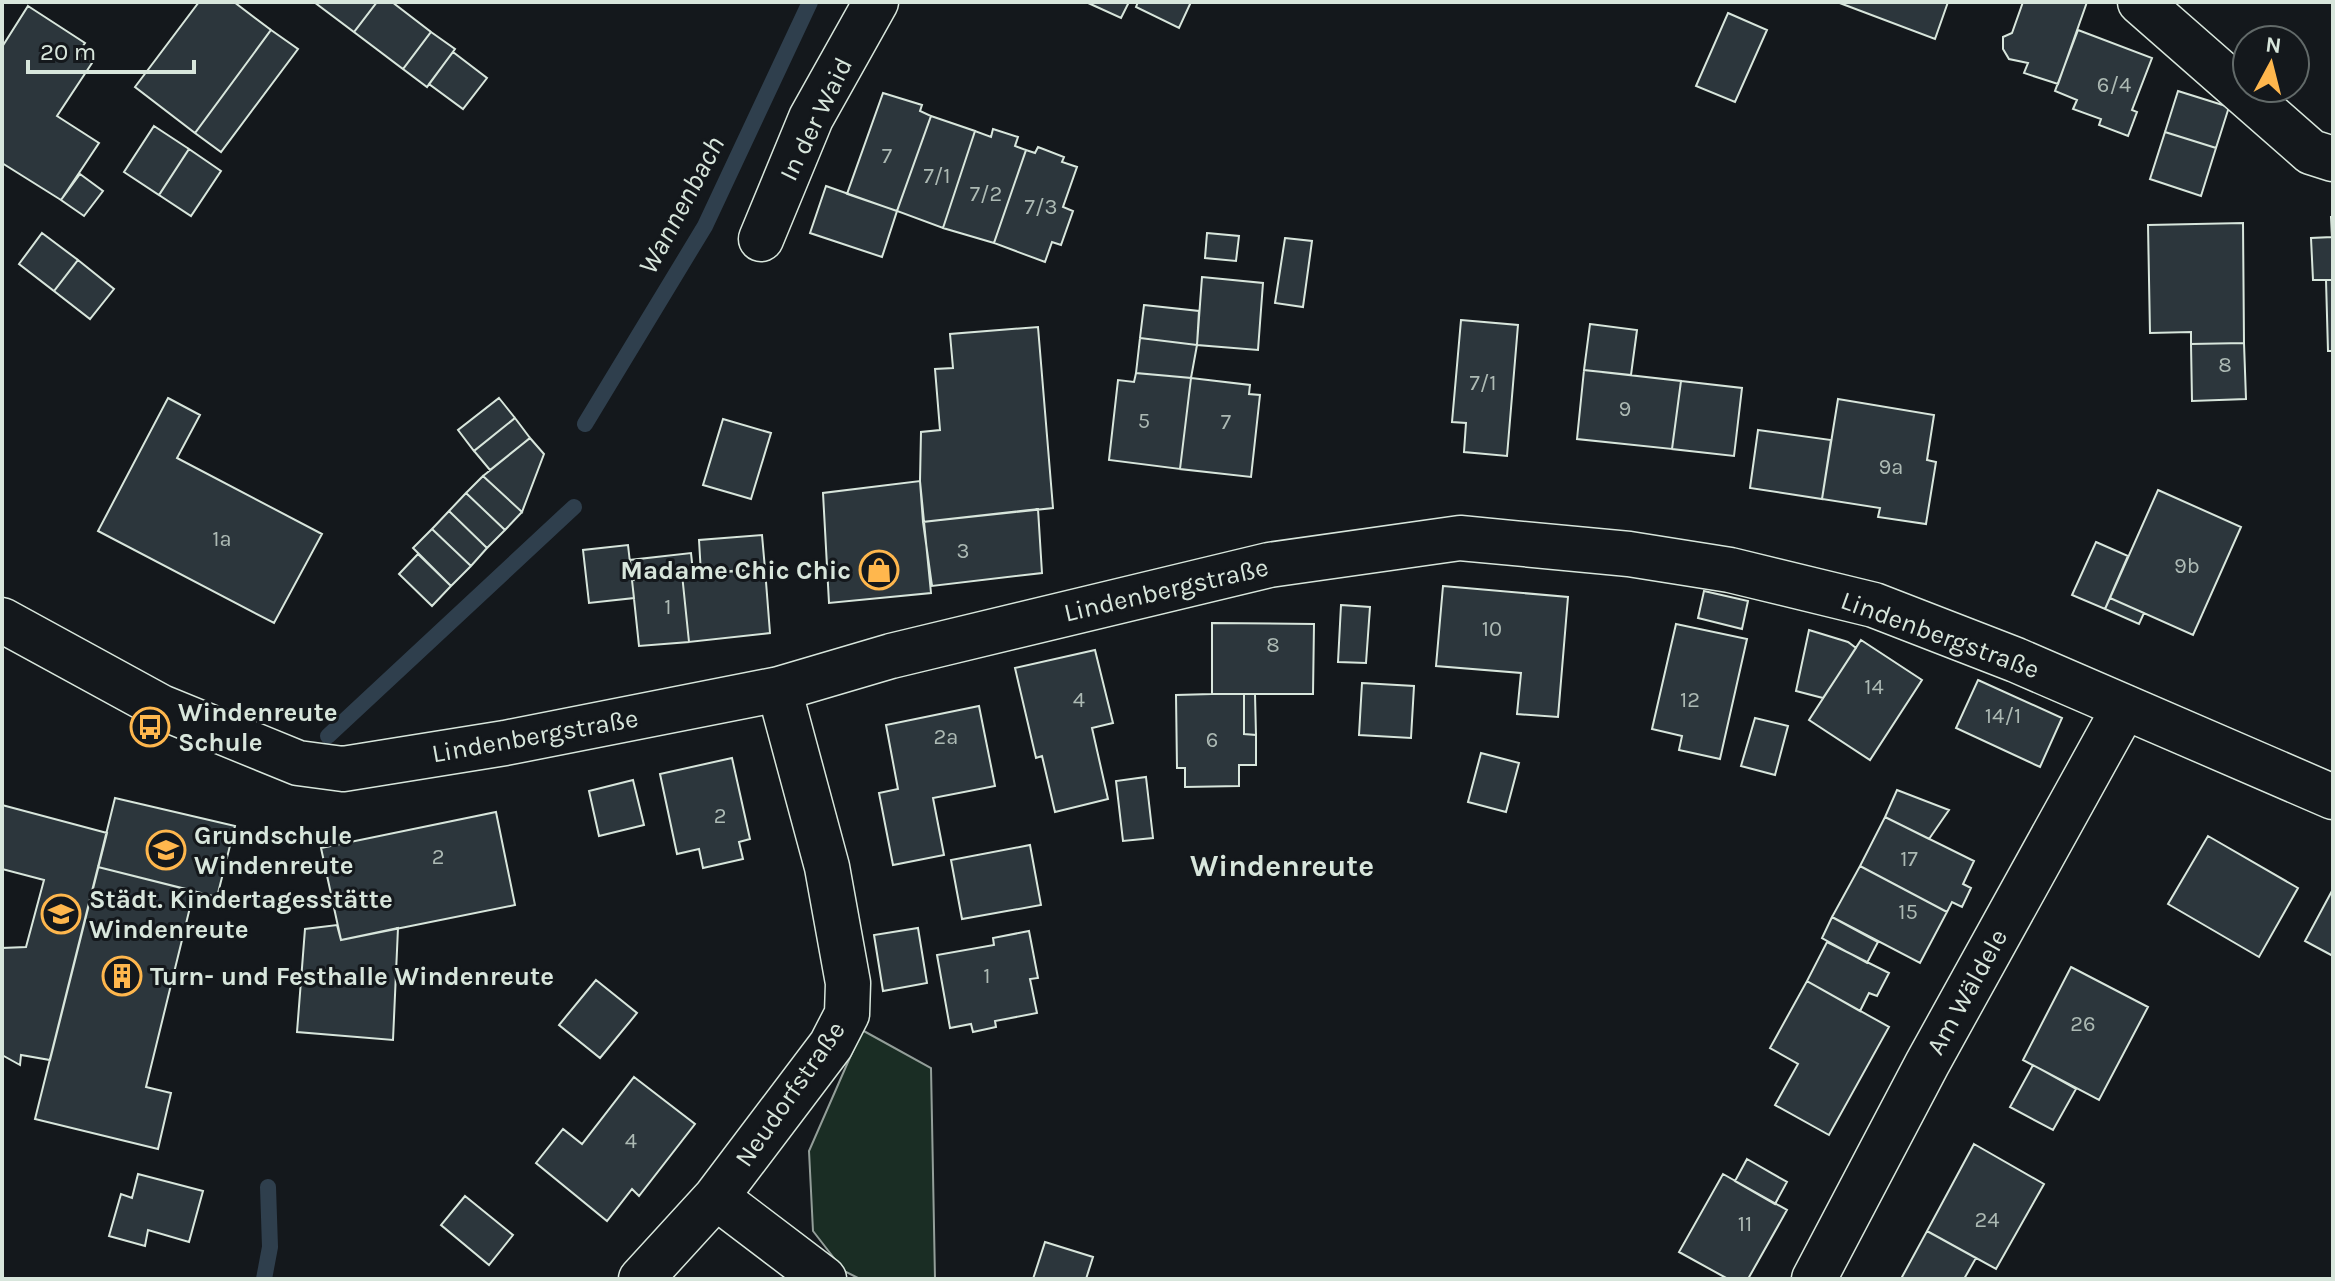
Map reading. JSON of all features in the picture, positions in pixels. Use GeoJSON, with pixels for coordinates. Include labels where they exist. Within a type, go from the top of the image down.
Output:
{"type":"FeatureCollection","features":[{"type":"Feature","properties":{"kind":"street","name":"In der Waid"},"geometry":{"type":"LineString","coordinates":[[761,239],[811,118],[876,2]]}},
{"type":"Feature","properties":{"kind":"street"},"geometry":{"type":"LineString","coordinates":[[2140,2],[2311,152],[2333,159]]}},
{"type":"Feature","properties":{"kind":"street","name":"Lindenbergstraße"},"geometry":{"type":"LineString","coordinates":[[2,620],[161,707],[298,763],[343,769],[505,743],[779,689],[905,653],[1269,565],[1460,538],[1658,559],[1730,570],[1874,605],[2016,660],[2333,797]]}},
{"type":"Feature","properties":{"kind":"street","name":"Neudorfstraße"},"geometry":{"type":"LineString","coordinates":[[641,1279],[716,1197],[831,1045],[847,1014],[848,983],[827,867],[779,689]]}},
{"type":"Feature","properties":{"kind":"street","name":"Am Wäldele"},"geometry":{"type":"LineString","coordinates":[[1814,1279],[1935,1050],[2124,708]]}},
{"type":"Feature","properties":{"kind":"street"},"geometry":{"type":"LineString","coordinates":[[716,1197],[824,1279]]}},
{"type":"Feature","properties":{"kind":"green space"},"geometry":{"type":"Polygon","coordinates":[[[862,1030],[931,1068],[935,1279],[860,1279],[844,1271],[813,1231],[809,1151],[862,1030]]]}},
{"type":"Feature","properties":{"kind":"building"},"geometry":{"type":"Polygon","coordinates":[[[199,2],[234,2],[271,30],[195,133],[135,87],[199,2]]]}},
{"type":"Feature","properties":{"kind":"building"},"geometry":{"type":"Polygon","coordinates":[[[314,2],[377,2],[354,32],[314,2]]]}},
{"type":"Feature","properties":{"kind":"building"},"geometry":{"type":"Polygon","coordinates":[[[377,2],[392,2],[431,32],[403,69],[354,32],[377,2]]]}},
{"type":"Feature","properties":{"kind":"building"},"geometry":{"type":"Polygon","coordinates":[[[1086,2],[1129,2],[1121,18],[1086,2]]]}},
{"type":"Feature","properties":{"kind":"building"},"geometry":{"type":"Polygon","coordinates":[[[1138,2],[1191,2],[1179,28],[1136,7],[1138,2]]]}},
{"type":"Feature","properties":{"kind":"building"},"geometry":{"type":"Polygon","coordinates":[[[1837,2],[1948,2],[1935,39],[1837,2]]]}},
{"type":"Feature","properties":{"kind":"building"},"geometry":{"type":"Polygon","coordinates":[[[2023,2],[2087,2],[2058,84],[2024,73],[2028,63],[2009,59],[2003,49],[2003,37],[2012,33],[2023,2]]]}},
{"type":"Feature","properties":{"kind":"building"},"geometry":{"type":"Polygon","coordinates":[[[28,6],[85,43],[78,53],[92,63],[57,116],[99,143],[61,200],[2,163],[2,47],[28,6]]]}},
{"type":"Feature","properties":{"kind":"building"},"geometry":{"type":"Polygon","coordinates":[[[1728,13],[1767,30],[1735,102],[1696,86],[1728,13]]]}},
{"type":"Feature","properties":{"kind":"building"},"geometry":{"type":"Polygon","coordinates":[[[271,30],[298,49],[221,152],[195,133],[271,30]]]}},
{"type":"Feature","properties":{"kind":"building"},"geometry":{"type":"Polygon","coordinates":[[[2078,30],[2152,58],[2132,110],[2137,112],[2128,136],[2099,125],[2101,119],[2073,109],[2077,100],[2055,91],[2078,30]]]}},
{"type":"Feature","properties":{"kind":"building"},"geometry":{"type":"Polygon","coordinates":[[[431,32],[455,49],[427,87],[403,69],[431,32]]]}},
{"type":"Feature","properties":{"kind":"building"},"geometry":{"type":"Polygon","coordinates":[[[453,52],[487,78],[463,109],[429,84],[453,52]]]}},
{"type":"Feature","properties":{"kind":"building"},"geometry":{"type":"Polygon","coordinates":[[[2178,91],[2229,107],[2216,148],[2165,132],[2178,91]]]}},
{"type":"Feature","properties":{"kind":"building"},"geometry":{"type":"Polygon","coordinates":[[[883,93],[922,105],[920,111],[931,116],[897,211],[847,194],[883,93]]]}},
{"type":"Feature","properties":{"kind":"building"},"geometry":{"type":"Polygon","coordinates":[[[931,116],[975,131],[943,228],[897,211],[931,116]]]}},
{"type":"Feature","properties":{"kind":"building"},"geometry":{"type":"Polygon","coordinates":[[[154,126],[189,149],[159,195],[124,172],[154,126]]]}},
{"type":"Feature","properties":{"kind":"building"},"geometry":{"type":"Polygon","coordinates":[[[993,129],[1018,137],[1015,146],[1026,150],[994,243],[943,228],[975,131],[991,137],[993,129]]]}},
{"type":"Feature","properties":{"kind":"building"},"geometry":{"type":"Polygon","coordinates":[[[2165,132],[2216,148],[2201,196],[2150,179],[2165,132]]]}},
{"type":"Feature","properties":{"kind":"building"},"geometry":{"type":"Polygon","coordinates":[[[1038,147],[1064,157],[1062,162],[1077,167],[1063,207],[1073,211],[1061,245],[1052,242],[1045,262],[994,243],[1026,150],[1035,153],[1038,147]]]}},
{"type":"Feature","properties":{"kind":"building"},"geometry":{"type":"Polygon","coordinates":[[[189,149],[221,171],[191,216],[159,195],[189,149]]]}},
{"type":"Feature","properties":{"kind":"building"},"geometry":{"type":"Polygon","coordinates":[[[80,174],[103,191],[84,216],[61,200],[80,174]]]}},
{"type":"Feature","properties":{"kind":"building"},"geometry":{"type":"Polygon","coordinates":[[[826,186],[897,211],[882,257],[810,233],[826,186]]]}},
{"type":"Feature","properties":{"kind":"building"},"geometry":{"type":"Polygon","coordinates":[[[2333,217],[2333,280],[2313,280],[2311,238],[2332,237],[2333,217]]]}},
{"type":"Feature","properties":{"kind":"building"},"geometry":{"type":"Polygon","coordinates":[[[2243,223],[2244,343],[2191,344],[2191,332],[2150,333],[2148,225],[2243,223]]]}},
{"type":"Feature","properties":{"kind":"building"},"geometry":{"type":"Polygon","coordinates":[[[42,233],[78,260],[54,291],[19,264],[42,233]]]}},
{"type":"Feature","properties":{"kind":"building"},"geometry":{"type":"Polygon","coordinates":[[[1207,233],[1239,236],[1236,261],[1205,258],[1207,233]]]}},
{"type":"Feature","properties":{"kind":"building"},"geometry":{"type":"Polygon","coordinates":[[[1285,238],[1312,241],[1303,307],[1275,303],[1285,238]]]}},
{"type":"Feature","properties":{"kind":"building"},"geometry":{"type":"Polygon","coordinates":[[[78,260],[114,289],[90,319],[54,291],[78,260]]]}},
{"type":"Feature","properties":{"kind":"building"},"geometry":{"type":"Polygon","coordinates":[[[1202,277],[1263,283],[1258,350],[1197,345],[1202,277]]]}},
{"type":"Feature","properties":{"kind":"building"},"geometry":{"type":"Polygon","coordinates":[[[2326,280],[2333,280],[2333,351],[2328,351],[2326,280]]]}},
{"type":"Feature","properties":{"kind":"building"},"geometry":{"type":"Polygon","coordinates":[[[1144,305],[1199,311],[1197,345],[1140,338],[1144,305]]]}},
{"type":"Feature","properties":{"kind":"building"},"geometry":{"type":"Polygon","coordinates":[[[1461,320],[1518,325],[1507,456],[1464,452],[1466,423],[1452,422],[1461,320]]]}},
{"type":"Feature","properties":{"kind":"building"},"geometry":{"type":"Polygon","coordinates":[[[1590,324],[1637,330],[1631,375],[1584,370],[1590,324]]]}},
{"type":"Feature","properties":{"kind":"building"},"geometry":{"type":"Polygon","coordinates":[[[1038,327],[1053,508],[923,522],[921,432],[940,430],[935,369],[953,368],[950,334],[1038,327]]]}},
{"type":"Feature","properties":{"kind":"building"},"geometry":{"type":"Polygon","coordinates":[[[1140,338],[1197,345],[1191,378],[1136,373],[1140,338]]]}},
{"type":"Feature","properties":{"kind":"building"},"geometry":{"type":"Polygon","coordinates":[[[2244,343],[2246,399],[2192,401],[2191,344],[2244,343]]]}},
{"type":"Feature","properties":{"kind":"building"},"geometry":{"type":"Polygon","coordinates":[[[1584,370],[1681,381],[1672,449],[1577,439],[1584,370]]]}},
{"type":"Feature","properties":{"kind":"building"},"geometry":{"type":"Polygon","coordinates":[[[1136,373],[1191,378],[1180,469],[1109,460],[1118,380],[1134,382],[1136,373]]]}},
{"type":"Feature","properties":{"kind":"building"},"geometry":{"type":"Polygon","coordinates":[[[1191,378],[1250,385],[1249,394],[1260,395],[1251,477],[1180,469],[1191,378]]]}},
{"type":"Feature","properties":{"kind":"building"},"geometry":{"type":"Polygon","coordinates":[[[1681,381],[1742,388],[1734,456],[1672,449],[1681,381]]]}},
{"type":"Feature","properties":{"kind":"building"},"geometry":{"type":"Polygon","coordinates":[[[168,398],[200,415],[177,458],[322,534],[274,623],[98,531],[168,398]]]}},
{"type":"Feature","properties":{"kind":"building"},"geometry":{"type":"Polygon","coordinates":[[[499,398],[515,418],[474,451],[458,430],[499,398]]]}},
{"type":"Feature","properties":{"kind":"building"},"geometry":{"type":"Polygon","coordinates":[[[1838,399],[1934,415],[1927,460],[1936,462],[1926,524],[1878,517],[1880,508],[1822,499],[1838,399]]]}},
{"type":"Feature","properties":{"kind":"building"},"geometry":{"type":"Polygon","coordinates":[[[515,418],[530,438],[490,470],[474,451],[515,418]]]}},
{"type":"Feature","properties":{"kind":"building"},"geometry":{"type":"Polygon","coordinates":[[[723,419],[771,433],[751,499],[703,485],[723,419]]]}},
{"type":"Feature","properties":{"kind":"building"},"geometry":{"type":"Polygon","coordinates":[[[1758,430],[1831,440],[1822,499],[1750,488],[1758,430]]]}},
{"type":"Feature","properties":{"kind":"building"},"geometry":{"type":"Polygon","coordinates":[[[530,438],[544,454],[522,512],[483,476],[530,438]]]}},
{"type":"Feature","properties":{"kind":"building"},"geometry":{"type":"Polygon","coordinates":[[[483,476],[522,512],[505,530],[466,493],[483,476]]]}},
{"type":"Feature","properties":{"kind":"building"},"geometry":{"type":"Polygon","coordinates":[[[920,481],[931,593],[829,603],[823,493],[920,481]]]}},
{"type":"Feature","properties":{"kind":"building"},"geometry":{"type":"Polygon","coordinates":[[[2158,490],[2241,527],[2193,635],[2110,598],[2158,490]]]}},
{"type":"Feature","properties":{"kind":"building"},"geometry":{"type":"Polygon","coordinates":[[[466,493],[505,530],[487,548],[449,511],[466,493]]]}},
{"type":"Feature","properties":{"kind":"building"},"geometry":{"type":"Polygon","coordinates":[[[1038,509],[1042,573],[932,586],[923,522],[1038,509]]]}},
{"type":"Feature","properties":{"kind":"building"},"geometry":{"type":"Polygon","coordinates":[[[449,511],[487,548],[471,566],[432,529],[449,511]]]}},
{"type":"Feature","properties":{"kind":"building"},"geometry":{"type":"Polygon","coordinates":[[[432,529],[471,566],[451,586],[413,548],[432,529]]]}},
{"type":"Feature","properties":{"kind":"building"},"geometry":{"type":"Polygon","coordinates":[[[762,535],[765,569],[701,574],[699,540],[762,535]]]}},
{"type":"Feature","properties":{"kind":"building"},"geometry":{"type":"Polygon","coordinates":[[[2096,542],[2128,556],[2105,609],[2072,595],[2096,542]]]}},
{"type":"Feature","properties":{"kind":"building"},"geometry":{"type":"Polygon","coordinates":[[[628,545],[634,598],[589,603],[583,550],[628,545]]]}},
{"type":"Feature","properties":{"kind":"building"},"geometry":{"type":"Polygon","coordinates":[[[691,553],[693,572],[632,580],[630,560],[691,553]]]}},
{"type":"Feature","properties":{"kind":"building"},"geometry":{"type":"Polygon","coordinates":[[[418,554],[451,586],[432,606],[399,574],[418,554]]]}},
{"type":"Feature","properties":{"kind":"building"},"geometry":{"type":"Polygon","coordinates":[[[765,569],[770,633],[689,642],[682,574],[765,569]]]}},
{"type":"Feature","properties":{"kind":"building"},"geometry":{"type":"Polygon","coordinates":[[[682,574],[689,642],[639,646],[632,580],[682,574]]]}},
{"type":"Feature","properties":{"kind":"building"},"geometry":{"type":"Polygon","coordinates":[[[1443,586],[1568,597],[1558,717],[1517,714],[1521,673],[1436,666],[1443,586]]]}},
{"type":"Feature","properties":{"kind":"building"},"geometry":{"type":"Polygon","coordinates":[[[1704,591],[1748,601],[1742,629],[1698,618],[1704,591]]]}},
{"type":"Feature","properties":{"kind":"building"},"geometry":{"type":"Polygon","coordinates":[[[2110,598],[2144,613],[2139,624],[2105,609],[2110,598]]]}},
{"type":"Feature","properties":{"kind":"building"},"geometry":{"type":"Polygon","coordinates":[[[1341,605],[1370,607],[1366,663],[1338,662],[1341,605]]]}},
{"type":"Feature","properties":{"kind":"building"},"geometry":{"type":"Polygon","coordinates":[[[1212,623],[1314,624],[1313,694],[1212,694],[1212,623]]]}},
{"type":"Feature","properties":{"kind":"building"},"geometry":{"type":"Polygon","coordinates":[[[1676,624],[1747,639],[1720,759],[1679,750],[1682,736],[1652,729],[1676,624]]]}},
{"type":"Feature","properties":{"kind":"building"},"geometry":{"type":"Polygon","coordinates":[[[1809,630],[1848,642],[1856,648],[1823,698],[1796,691],[1809,630]]]}},
{"type":"Feature","properties":{"kind":"building"},"geometry":{"type":"Polygon","coordinates":[[[1861,640],[1922,680],[1870,760],[1809,720],[1861,640]]]}},
{"type":"Feature","properties":{"kind":"building"},"geometry":{"type":"Polygon","coordinates":[[[1095,650],[1113,723],[1092,728],[1108,799],[1055,812],[1042,756],[1036,758],[1015,668],[1095,650]]]}},
{"type":"Feature","properties":{"kind":"building"},"geometry":{"type":"Polygon","coordinates":[[[1978,680],[2062,718],[2040,767],[1956,728],[1978,680]]]}},
{"type":"Feature","properties":{"kind":"building"},"geometry":{"type":"Polygon","coordinates":[[[1362,683],[1414,686],[1411,738],[1359,735],[1362,683]]]}},
{"type":"Feature","properties":{"kind":"building"},"geometry":{"type":"Polygon","coordinates":[[[1244,694],[1244,734],[1256,735],[1256,765],[1239,765],[1239,786],[1185,787],[1185,768],[1177,768],[1176,695],[1244,694]]]}},
{"type":"Feature","properties":{"kind":"building"},"geometry":{"type":"Polygon","coordinates":[[[1244,694],[1255,694],[1256,735],[1244,734],[1244,694]]]}},
{"type":"Feature","properties":{"kind":"building"},"geometry":{"type":"Polygon","coordinates":[[[979,706],[995,786],[933,798],[944,855],[893,865],[879,793],[898,789],[886,725],[979,706]]]}},
{"type":"Feature","properties":{"kind":"building"},"geometry":{"type":"Polygon","coordinates":[[[1755,718],[1788,726],[1775,775],[1741,766],[1755,718]]]}},
{"type":"Feature","properties":{"kind":"building"},"geometry":{"type":"Polygon","coordinates":[[[1481,753],[1519,763],[1506,812],[1468,802],[1481,753]]]}},
{"type":"Feature","properties":{"kind":"building"},"geometry":{"type":"Polygon","coordinates":[[[732,758],[750,839],[739,842],[743,859],[703,868],[699,849],[677,854],[660,774],[732,758]]]}},
{"type":"Feature","properties":{"kind":"building"},"geometry":{"type":"Polygon","coordinates":[[[1146,777],[1153,838],[1123,841],[1116,781],[1146,777]]]}},
{"type":"Feature","properties":{"kind":"building"},"geometry":{"type":"Polygon","coordinates":[[[633,780],[644,825],[599,836],[589,791],[633,780]]]}},
{"type":"Feature","properties":{"kind":"building"},"geometry":{"type":"Polygon","coordinates":[[[1897,790],[1949,810],[1929,839],[1885,817],[1897,790]]]}},
{"type":"Feature","properties":{"kind":"building","name":"Grundschule Windenreute"},"geometry":{"type":"Polygon","coordinates":[[[115,798],[235,826],[217,897],[98,867],[115,798]]]}},
{"type":"Feature","properties":{"kind":"building","name":"Städt. Kindertagesstätte Windenreute"},"geometry":{"type":"Polygon","coordinates":[[[2,805],[107,833],[50,1060],[21,1055],[20,1065],[2,1055],[2,948],[26,947],[44,880],[2,869],[2,805]]]}},
{"type":"Feature","properties":{"kind":"building"},"geometry":{"type":"Polygon","coordinates":[[[496,812],[515,905],[341,940],[321,848],[496,812]]]}},
{"type":"Feature","properties":{"kind":"building"},"geometry":{"type":"Polygon","coordinates":[[[1885,817],[1974,861],[1963,884],[1971,888],[1962,907],[1952,902],[1947,912],[1860,866],[1885,817]]]}},
{"type":"Feature","properties":{"kind":"building"},"geometry":{"type":"Polygon","coordinates":[[[2208,836],[2298,888],[2259,957],[2168,904],[2208,836]]]}},
{"type":"Feature","properties":{"kind":"building"},"geometry":{"type":"Polygon","coordinates":[[[1030,845],[1041,905],[962,919],[951,860],[1030,845]]]}},
{"type":"Feature","properties":{"kind":"building"},"geometry":{"type":"Polygon","coordinates":[[[1860,866],[1947,912],[1920,963],[1832,917],[1860,866]]]}},
{"type":"Feature","properties":{"kind":"building","name":"Turn- und Festhalle Windenreute"},"geometry":{"type":"Polygon","coordinates":[[[98,867],[194,891],[146,1087],[171,1093],[158,1149],[35,1119],[98,867]]]}},
{"type":"Feature","properties":{"kind":"building"},"geometry":{"type":"Polygon","coordinates":[[[2333,889],[2333,956],[2305,941],[2333,889]]]}},
{"type":"Feature","properties":{"kind":"building"},"geometry":{"type":"Polygon","coordinates":[[[1832,917],[1878,942],[1867,963],[1822,938],[1832,917]]]}},
{"type":"Feature","properties":{"kind":"building"},"geometry":{"type":"Polygon","coordinates":[[[337,925],[341,940],[398,928],[393,1040],[297,1032],[305,929],[337,925]]]}},
{"type":"Feature","properties":{"kind":"building"},"geometry":{"type":"Polygon","coordinates":[[[918,928],[927,983],[883,991],[874,935],[918,928]]]}},
{"type":"Feature","properties":{"kind":"building"},"geometry":{"type":"Polygon","coordinates":[[[1029,931],[1038,978],[1030,979],[1037,1013],[995,1021],[996,1027],[973,1032],[971,1024],[950,1028],[937,955],[994,945],[993,938],[1029,931]]]}},
{"type":"Feature","properties":{"kind":"building"},"geometry":{"type":"Polygon","coordinates":[[[1827,942],[1889,973],[1877,996],[1869,993],[1860,1011],[1807,981],[1827,942]]]}},
{"type":"Feature","properties":{"kind":"building"},"geometry":{"type":"Polygon","coordinates":[[[2071,967],[2148,1007],[2099,1100],[2023,1060],[2071,967]]]}},
{"type":"Feature","properties":{"kind":"building"},"geometry":{"type":"Polygon","coordinates":[[[596,980],[637,1013],[600,1058],[559,1025],[596,980]]]}},
{"type":"Feature","properties":{"kind":"building"},"geometry":{"type":"Polygon","coordinates":[[[1807,981],[1889,1027],[1829,1135],[1775,1105],[1798,1064],[1770,1048],[1807,981]]]}},
{"type":"Feature","properties":{"kind":"building"},"geometry":{"type":"Polygon","coordinates":[[[2033,1065],[2076,1089],[2053,1130],[2010,1107],[2033,1065]]]}},
{"type":"Feature","properties":{"kind":"building"},"geometry":{"type":"Polygon","coordinates":[[[634,1077],[695,1124],[639,1196],[632,1189],[607,1221],[536,1163],[563,1129],[582,1144],[634,1077]]]}},
{"type":"Feature","properties":{"kind":"building"},"geometry":{"type":"Polygon","coordinates":[[[1974,1144],[2044,1184],[1996,1269],[1927,1231],[1974,1144]]]}},
{"type":"Feature","properties":{"kind":"building"},"geometry":{"type":"Polygon","coordinates":[[[1747,1159],[1787,1182],[1775,1204],[1735,1181],[1747,1159]]]}},
{"type":"Feature","properties":{"kind":"building"},"geometry":{"type":"Polygon","coordinates":[[[138,1174],[203,1191],[189,1242],[148,1230],[145,1246],[109,1236],[121,1194],[132,1198],[138,1174]]]}},
{"type":"Feature","properties":{"kind":"building"},"geometry":{"type":"Polygon","coordinates":[[[1723,1174],[1787,1210],[1748,1279],[1728,1279],[1679,1252],[1723,1174]]]}},
{"type":"Feature","properties":{"kind":"building"},"geometry":{"type":"Polygon","coordinates":[[[465,1196],[513,1235],[489,1265],[441,1225],[465,1196]]]}},
{"type":"Feature","properties":{"kind":"building"},"geometry":{"type":"Polygon","coordinates":[[[1927,1231],[1976,1258],[1964,1279],[1902,1277],[1927,1231]]]}},
{"type":"Feature","properties":{"kind":"building"},"geometry":{"type":"Polygon","coordinates":[[[1045,1242],[1093,1257],[1086,1279],[1033,1279],[1045,1242]]]}},
{"type":"Feature","properties":{"kind":"waterway","name":"Wannenbach"},"geometry":{"type":"LineString","coordinates":[[585,424],[705,226],[810,2]]}},
{"type":"Feature","properties":{"kind":"waterway","name":"Wannenbach"},"geometry":{"type":"LineString","coordinates":[[328,736],[574,507]]}},
{"type":"Feature","properties":{"kind":"waterway","name":"Wannenbach"},"geometry":{"type":"LineString","coordinates":[[264,1279],[270,1247],[268,1187]]}},
{"type":"Feature","properties":{"kind":"place","name":"Madame Chic Chic"},"geometry":{"type":"Point","coordinates":[879,570]}},
{"type":"Feature","properties":{"kind":"place","name":"Windenreute Schule"},"geometry":{"type":"Point","coordinates":[150,727]}},
{"type":"Feature","properties":{"kind":"place","name":"Grundschule Windenreute"},"geometry":{"type":"Point","coordinates":[166,850]}},
{"type":"Feature","properties":{"kind":"place","name":"Städt. Kindertagesstätte Windenreute"},"geometry":{"type":"Point","coordinates":[61,914]}},
{"type":"Feature","properties":{"kind":"place","name":"Turn- und Festhalle Windenreute"},"geometry":{"type":"Point","coordinates":[122,976]}},
{"type":"Feature","properties":{"kind":"district","name":"Windenreute"},"geometry":{"type":"Point","coordinates":[1282,866]}}]}
